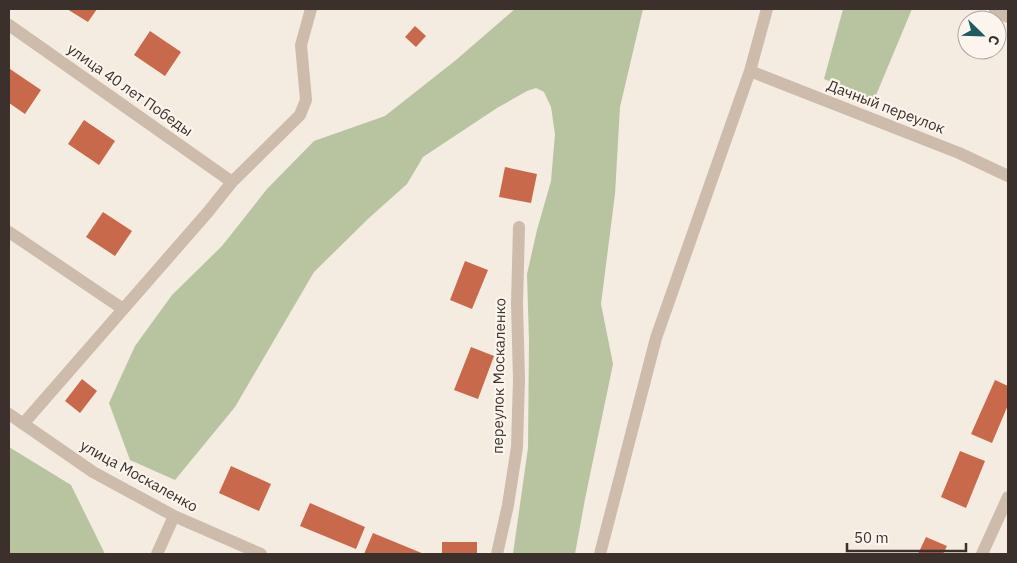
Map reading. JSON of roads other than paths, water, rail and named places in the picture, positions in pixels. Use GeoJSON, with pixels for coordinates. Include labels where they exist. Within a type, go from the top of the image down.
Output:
{"type":"FeatureCollection","features":[{"type":"Feature","properties":{"kind":"street"},"geometry":{"type":"LineString","coordinates":[[600,554],[656,338],[750,71],[768,9]]}},
{"type":"Feature","properties":{"kind":"street"},"geometry":{"type":"LineString","coordinates":[[23,424],[232,182],[300,115],[306,100],[301,45],[307,10]]}},
{"type":"Feature","properties":{"kind":"street","name":"улица 40 лет Победы"},"geometry":{"type":"LineString","coordinates":[[9,24],[232,182]]}},
{"type":"Feature","properties":{"kind":"street","name":"Дачный переулок"},"geometry":{"type":"LineString","coordinates":[[750,71],[959,153],[1008,176]]}},
{"type":"Feature","properties":{"kind":"street","name":"переулок Москаленко"},"geometry":{"type":"LineString","coordinates":[[497,554],[508,505],[517,446],[519,227]]}},
{"type":"Feature","properties":{"kind":"street"},"geometry":{"type":"LineString","coordinates":[[9,232],[123,309]]}},
{"type":"Feature","properties":{"kind":"street","name":"улица Москаленко"},"geometry":{"type":"LineString","coordinates":[[9,414],[94,472],[174,516],[261,554]]}},
{"type":"Feature","properties":{"kind":"street"},"geometry":{"type":"LineString","coordinates":[[982,554],[1008,497]]}},
{"type":"Feature","properties":{"kind":"street"},"geometry":{"type":"LineString","coordinates":[[157,554],[174,516]]}}]}
